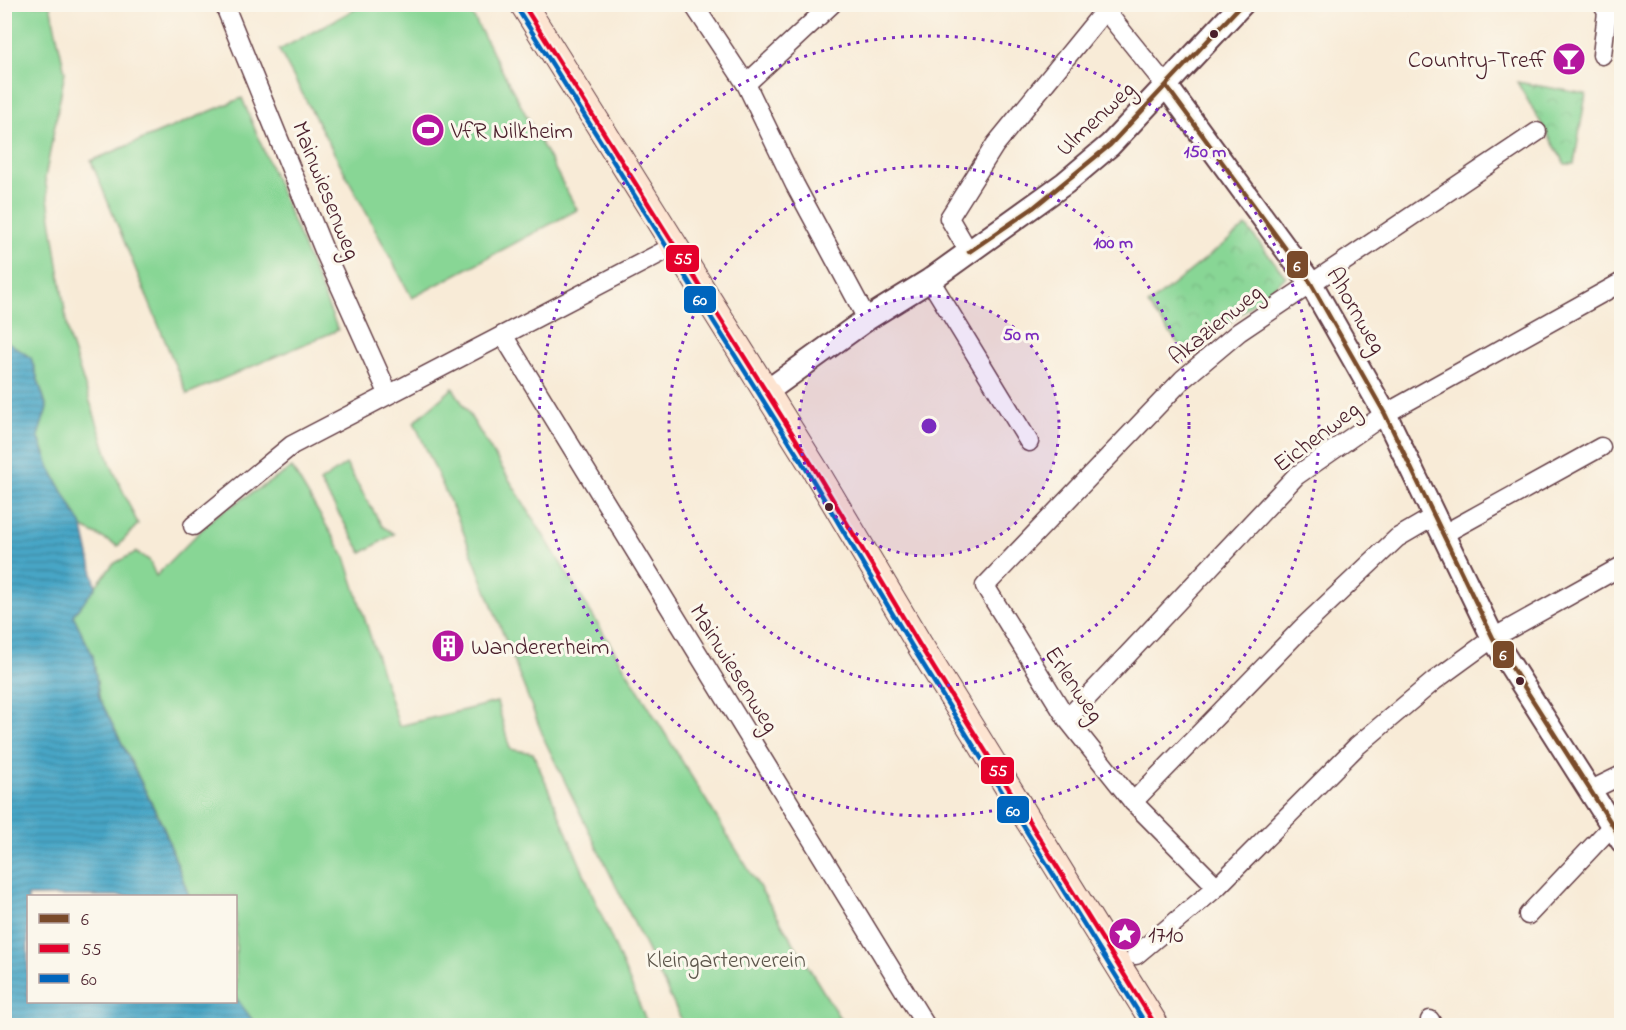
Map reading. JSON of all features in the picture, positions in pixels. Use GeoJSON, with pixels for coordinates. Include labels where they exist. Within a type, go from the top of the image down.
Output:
{"type":"FeatureCollection","features":[{"type":"Feature","properties":{"kind":"main road"},"geometry":{"type":"LineString","coordinates":[[523,4],[766,392],[919,645],[1156,1026]]}},
{"type":"Feature","properties":{"kind":"street","name":"Mainwiesenweg"},"geometry":{"type":"LineString","coordinates":[[224,4],[326,255],[388,393]]}},
{"type":"Feature","properties":{"kind":"street"},"geometry":{"type":"LineString","coordinates":[[693,4],[746,84],[795,185],[867,319]]}},
{"type":"Feature","properties":{"kind":"street"},"geometry":{"type":"LineString","coordinates":[[746,84],[832,4]]}},
{"type":"Feature","properties":{"kind":"street","name":"Ulmenweg"},"geometry":{"type":"LineString","coordinates":[[766,392],[867,319],[930,280],[1065,183],[1110,145],[1167,87],[1242,4]]}},
{"type":"Feature","properties":{"kind":"street"},"geometry":{"type":"LineString","coordinates":[[1602,4],[1607,12],[1602,55]]}},
{"type":"Feature","properties":{"kind":"street"},"geometry":{"type":"LineString","coordinates":[[969,252],[950,218],[994,145],[1102,7],[1167,87]]}},
{"type":"Feature","properties":{"kind":"street","name":"Ahornweg"},"geometry":{"type":"LineString","coordinates":[[1167,87],[1310,282],[1385,414],[1493,638],[1617,833]]}},
{"type":"Feature","properties":{"kind":"street","name":"Akazienweg"},"geometry":{"type":"LineString","coordinates":[[1066,501],[1183,379],[1239,332],[1310,282],[1537,132]]}},
{"type":"Feature","properties":{"kind":"street"},"geometry":{"type":"LineString","coordinates":[[193,526],[292,445],[674,246]]}},
{"type":"Feature","properties":{"kind":"street"},"geometry":{"type":"LineString","coordinates":[[930,280],[1029,442]]}},
{"type":"Feature","properties":{"kind":"street","name":"Eichenweg"},"geometry":{"type":"LineString","coordinates":[[1067,719],[1296,476],[1385,414],[1622,282]]}},
{"type":"Feature","properties":{"kind":"street","name":"Mainwiesenweg"},"geometry":{"type":"LineString","coordinates":[[503,335],[926,1026]]}},
{"type":"Feature","properties":{"kind":"street"},"geometry":{"type":"LineString","coordinates":[[1133,802],[1304,627],[1397,538],[1438,526],[1601,447]]}},
{"type":"Feature","properties":{"kind":"street","name":"Erlenweg"},"geometry":{"type":"LineString","coordinates":[[1066,501],[985,586],[1067,719],[1133,802],[1217,887]]}},
{"type":"Feature","properties":{"kind":"street"},"geometry":{"type":"LineString","coordinates":[[1136,955],[1217,887],[1357,746],[1434,681],[1493,638],[1622,566]]}},
{"type":"Feature","properties":{"kind":"street"},"geometry":{"type":"LineString","coordinates":[[1589,791],[1622,775]]}},
{"type":"Feature","properties":{"kind":"street"},"geometry":{"type":"LineString","coordinates":[[1528,915],[1617,833]]}},
{"type":"Feature","properties":{"kind":"green space"},"geometry":{"type":"Polygon","coordinates":[[[4,5],[50,5],[65,72],[45,178],[69,338],[111,465],[138,524],[118,546],[83,528],[50,468],[38,435],[47,407],[31,358],[5,340],[4,5]]]}},
{"type":"Feature","properties":{"kind":"green space","name":"VfR Nilkheim"},"geometry":{"type":"Polygon","coordinates":[[[363,5],[467,5],[577,210],[412,298],[279,50],[363,5]]]}},
{"type":"Feature","properties":{"kind":"green space"},"geometry":{"type":"Polygon","coordinates":[[[1517,82],[1586,94],[1574,164],[1565,164],[1517,82]]]}},
{"type":"Feature","properties":{"kind":"green space"},"geometry":{"type":"Polygon","coordinates":[[[242,98],[338,330],[187,394],[91,161],[242,98]]]}},
{"type":"Feature","properties":{"kind":"green space"},"geometry":{"type":"Polygon","coordinates":[[[1246,226],[1286,277],[1188,356],[1148,305],[1246,226]]]}},
{"type":"Feature","properties":{"kind":"green space","name":"Kleingartenverein"},"geometry":{"type":"Polygon","coordinates":[[[453,388],[844,1025],[684,1025],[545,741],[461,526],[414,422],[453,388]]]}},
{"type":"Feature","properties":{"kind":"green space"},"geometry":{"type":"Polygon","coordinates":[[[346,464],[382,526],[394,534],[362,553],[320,482],[346,464]]]}},
{"type":"Feature","properties":{"kind":"green space"},"geometry":{"type":"Polygon","coordinates":[[[292,468],[345,557],[399,726],[497,702],[510,749],[533,753],[648,1025],[256,1025],[237,999],[237,895],[189,895],[164,828],[99,697],[93,656],[73,615],[113,564],[136,552],[149,560],[156,576],[215,516],[292,468]]]}},
{"type":"Feature","properties":{"kind":"water"},"geometry":{"type":"Polygon","coordinates":[[[5,340],[31,358],[47,408],[38,436],[50,468],[83,528],[96,587],[73,615],[93,656],[99,697],[164,829],[189,895],[27,895],[27,1003],[237,1003],[237,999],[256,1025],[5,1025],[5,340]]]}},
{"type":"Feature","properties":{"kind":"transit line","name":"55"},"geometry":{"type":"LineString","coordinates":[[523,4],[814,468],[919,644],[1156,1026]]}},
{"type":"Feature","properties":{"kind":"transit line","name":"6"},"geometry":{"type":"LineString","coordinates":[[969,252],[1033,208],[1110,145],[1242,4]]}},
{"type":"Feature","properties":{"kind":"transit line","name":"60"},"geometry":{"type":"LineString","coordinates":[[517,8],[808,472],[913,648],[1147,1026]]}},
{"type":"Feature","properties":{"kind":"transit line","name":"6"},"geometry":{"type":"LineString","coordinates":[[1167,87],[1310,282],[1385,414],[1493,638],[1622,840]]}},
{"type":"Feature","properties":{"kind":"place","name":"Country-Treff"},"geometry":{"type":"Point","coordinates":[1569,59]}},
{"type":"Feature","properties":{"kind":"place","name":"VfR Nilkheim"},"geometry":{"type":"Point","coordinates":[428,130]}},
{"type":"Feature","properties":{"kind":"place","name":"Wandererheim"},"geometry":{"type":"Point","coordinates":[448,646]}},
{"type":"Feature","properties":{"kind":"place","name":"1710"},"geometry":{"type":"Point","coordinates":[1125,934]}}]}
